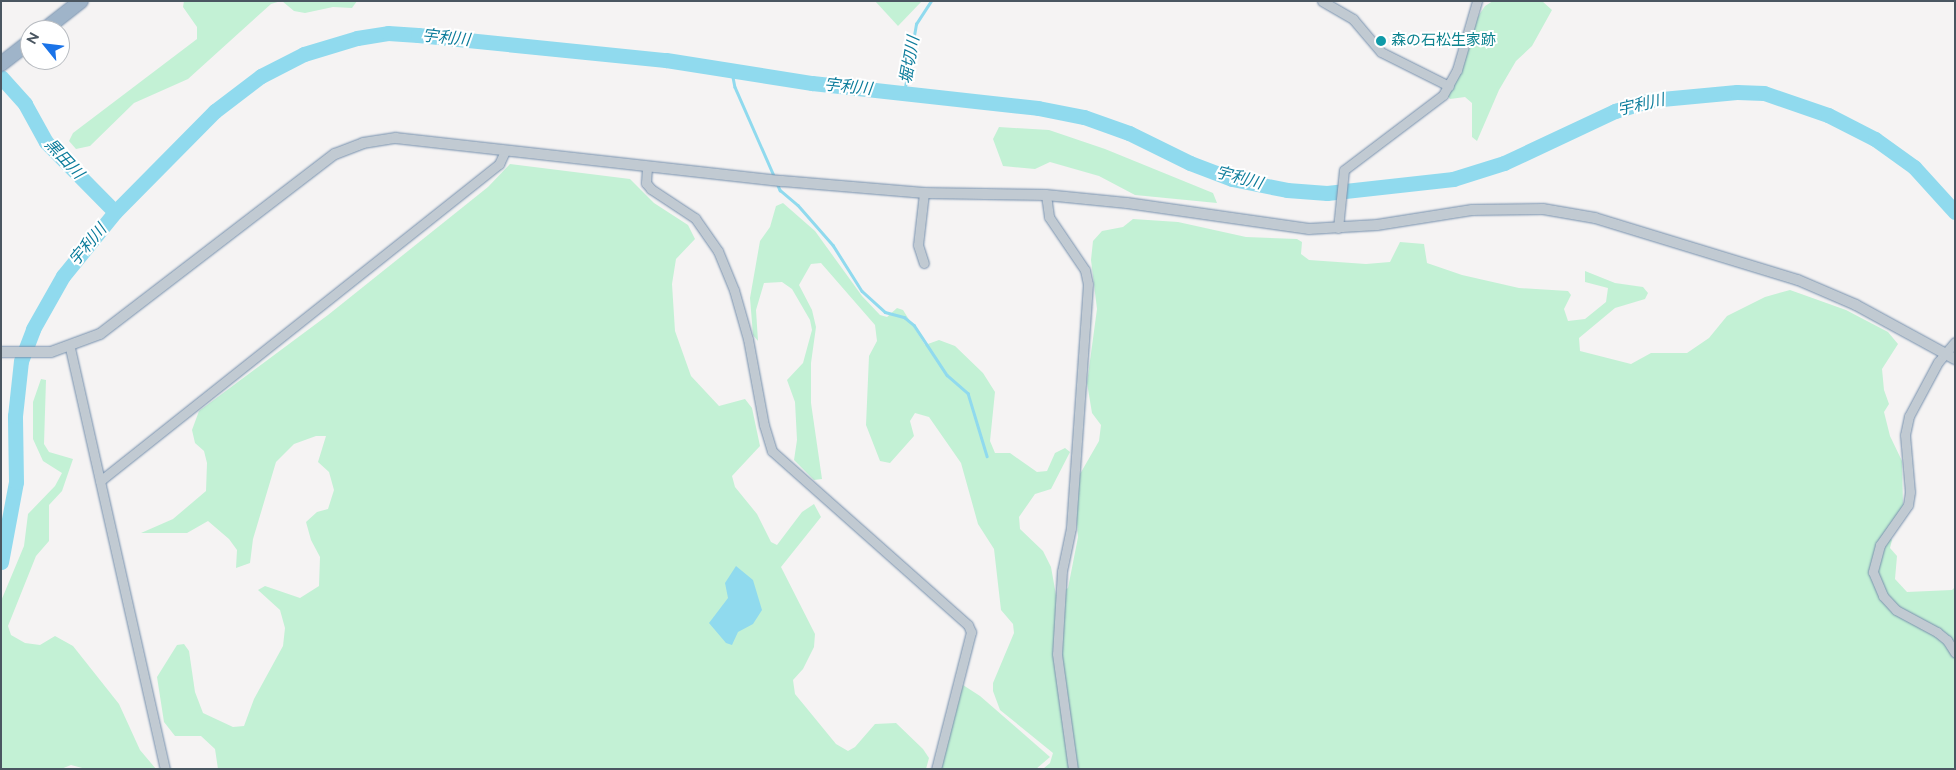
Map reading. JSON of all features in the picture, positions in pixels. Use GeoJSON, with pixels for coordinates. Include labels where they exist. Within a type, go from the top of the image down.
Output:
{"type":"FeatureCollection","features":[{"type":"Feature","properties":{"kind":"highway"},"geometry":{"type":"LineString","coordinates":[[57,20],[81,1]]}},
{"type":"Feature","properties":{"kind":"highway"},"geometry":{"type":"LineString","coordinates":[[3,62],[20,49]]}},
{"type":"Feature","properties":{"kind":"street"},"geometry":{"type":"LineString","coordinates":[[1322,1],[1354,19],[1381,52],[1449,86]]}},
{"type":"Feature","properties":{"kind":"street"},"geometry":{"type":"LineString","coordinates":[[1338,228],[1343,173],[1350,164],[1429,108],[1449,86],[1457,70],[1477,1]]}},
{"type":"Feature","properties":{"kind":"street"},"geometry":{"type":"LineString","coordinates":[[2,352],[51,352],[70,348],[100,334],[335,154],[363,143],[396,138],[647,168],[782,181],[924,193],[1046,196],[1127,204],[1268,225],[1338,228],[1517,207],[1595,218],[1825,290],[1955,359]]}},
{"type":"Feature","properties":{"kind":"street"},"geometry":{"type":"LineString","coordinates":[[100,481],[499,164],[505,151]]}},
{"type":"Feature","properties":{"kind":"street"},"geometry":{"type":"LineString","coordinates":[[647,168],[646,183],[651,190],[695,218],[718,251],[734,290],[748,339],[764,425],[772,451],[968,625],[971,632],[936,769]]}},
{"type":"Feature","properties":{"kind":"street"},"geometry":{"type":"LineString","coordinates":[[924,193],[918,245],[924,263]]}},
{"type":"Feature","properties":{"kind":"street"},"geometry":{"type":"LineString","coordinates":[[1046,196],[1049,217],[1085,270],[1088,284],[1071,528],[1062,571],[1057,654],[1059,688],[1073,769]]}},
{"type":"Feature","properties":{"kind":"street"},"geometry":{"type":"LineString","coordinates":[[1955,342],[1944,353],[1909,416],[1905,435],[1910,492],[1908,505],[1880,545],[1873,572],[1882,596],[1896,610],[1937,632],[1947,640],[1955,653]]}},
{"type":"Feature","properties":{"kind":"street"},"geometry":{"type":"LineString","coordinates":[[70,348],[165,769]]}},
{"type":"Feature","properties":{"kind":"green space"},"geometry":{"type":"Polygon","coordinates":[[[184,1],[281,1],[271,4],[188,79],[134,103],[90,146],[76,149],[69,141],[73,133],[197,39],[197,27],[183,7],[184,1]]]}},
{"type":"Feature","properties":{"kind":"green space"},"geometry":{"type":"Polygon","coordinates":[[[282,1],[357,1],[352,8],[333,7],[305,13],[294,11],[282,1]]]}},
{"type":"Feature","properties":{"kind":"green space"},"geometry":{"type":"Polygon","coordinates":[[[875,1],[922,1],[898,26],[875,1]]]}},
{"type":"Feature","properties":{"kind":"green space"},"geometry":{"type":"Polygon","coordinates":[[[1493,1],[1542,1],[1552,10],[1532,46],[1516,61],[1499,90],[1477,141],[1472,137],[1472,103],[1465,97],[1450,99],[1447,95],[1462,70],[1477,18],[1485,6],[1493,1]]]}},
{"type":"Feature","properties":{"kind":"green space"},"geometry":{"type":"Polygon","coordinates":[[[999,127],[1049,130],[1105,149],[1213,193],[1217,203],[1135,195],[1099,176],[1050,162],[1035,169],[1003,166],[993,139],[999,127]]]}},
{"type":"Feature","properties":{"kind":"green space"},"geometry":{"type":"Polygon","coordinates":[[[510,164],[630,179],[654,203],[688,225],[695,239],[676,259],[672,284],[675,331],[691,376],[719,406],[745,399],[752,408],[760,446],[732,476],[735,487],[757,514],[771,542],[777,545],[802,512],[814,504],[821,517],[781,567],[815,634],[814,647],[803,669],[793,680],[795,694],[836,744],[848,751],[855,747],[875,724],[896,723],[923,749],[929,758],[926,769],[218,769],[215,749],[201,736],[175,736],[164,722],[157,677],[177,645],[184,644],[189,651],[195,692],[203,713],[233,727],[244,726],[254,699],[283,646],[285,628],[280,610],[258,590],[265,586],[300,598],[319,586],[320,557],[311,540],[306,522],[317,512],[328,509],[334,490],[329,472],[318,462],[326,436],[316,436],[294,444],[276,462],[253,539],[250,563],[236,568],[237,550],[229,539],[208,521],[187,533],[141,533],[173,519],[206,491],[207,463],[204,451],[195,443],[192,430],[199,411],[328,315],[488,187],[510,164]]]}},
{"type":"Feature","properties":{"kind":"green space"},"geometry":{"type":"Polygon","coordinates":[[[783,203],[815,231],[862,296],[880,315],[887,317],[897,308],[903,310],[925,345],[939,340],[955,346],[983,373],[995,392],[990,441],[995,453],[1010,453],[1037,472],[1047,471],[1055,453],[1065,448],[1070,452],[1051,489],[1035,494],[1019,517],[1020,529],[1043,551],[1051,567],[1056,595],[1068,588],[1078,537],[1076,510],[1080,474],[1099,441],[1101,425],[1092,413],[1087,383],[1097,309],[1091,260],[1093,241],[1102,231],[1123,227],[1133,219],[1178,222],[1246,237],[1297,239],[1302,242],[1301,254],[1309,260],[1366,264],[1390,262],[1400,242],[1424,244],[1427,263],[1462,275],[1519,288],[1568,291],[1571,295],[1564,309],[1568,321],[1585,319],[1606,302],[1608,288],[1585,282],[1585,271],[1615,283],[1643,287],[1648,293],[1645,299],[1615,308],[1579,338],[1580,351],[1631,364],[1651,353],[1687,353],[1709,338],[1727,316],[1765,297],[1790,290],[1846,310],[1888,332],[1898,344],[1882,369],[1884,390],[1889,404],[1884,412],[1890,436],[1902,461],[1903,506],[1886,532],[1892,540],[1890,548],[1897,556],[1895,579],[1907,592],[1952,590],[1955,587],[1955,769],[1043,769],[1050,763],[1053,753],[1000,710],[993,691],[993,683],[1014,633],[1013,624],[1001,610],[994,549],[978,524],[961,463],[929,417],[915,413],[910,421],[914,436],[890,463],[880,461],[866,425],[869,356],[877,341],[875,325],[821,263],[811,264],[799,285],[812,310],[816,327],[811,363],[811,403],[822,479],[814,480],[794,460],[797,440],[795,402],[787,380],[803,363],[812,330],[810,320],[792,289],[782,282],[764,283],[756,310],[758,341],[753,335],[750,298],[760,241],[770,227],[776,206],[783,203]]]}},
{"type":"Feature","properties":{"kind":"green space"},"geometry":{"type":"Polygon","coordinates":[[[41,379],[46,380],[44,444],[49,452],[73,459],[62,491],[49,505],[49,541],[36,556],[8,626],[11,635],[25,643],[40,645],[55,636],[73,646],[119,704],[140,750],[156,769],[86,769],[71,765],[61,769],[1,769],[1,601],[24,546],[28,514],[55,486],[62,473],[43,461],[33,439],[33,402],[41,379]]]}},
{"type":"Feature","properties":{"kind":"green space"},"geometry":{"type":"Polygon","coordinates":[[[963,685],[980,696],[1050,757],[1036,769],[939,769],[963,685]]]}},
{"type":"Feature","properties":{"kind":"water"},"geometry":{"type":"Polygon","coordinates":[[[736,566],[753,580],[762,610],[753,624],[738,632],[732,645],[726,643],[709,623],[728,598],[725,583],[736,566]]]}},
{"type":"Feature","properties":{"kind":"waterway","name":"堀切川"},"geometry":{"type":"LineString","coordinates":[[904,93],[916,24],[931,1]]}},
{"type":"Feature","properties":{"kind":"waterway","name":"宇利川"},"geometry":{"type":"LineString","coordinates":[[1,562],[16,482],[15,416],[21,361],[33,329],[63,276],[115,212],[215,111],[261,76],[304,54],[357,38],[388,33],[418,35],[666,60],[812,83],[1038,108],[1084,117],[1129,133],[1190,163],[1232,179],[1287,190],[1327,193],[1453,179],[1504,163],[1615,111],[1651,100],[1737,92],[1764,93],[1828,115],[1875,139],[1914,167],[1955,212]]}},
{"type":"Feature","properties":{"kind":"waterway"},"geometry":{"type":"LineString","coordinates":[[732,72],[735,87],[775,178]]}},
{"type":"Feature","properties":{"kind":"waterway","name":"黒田川"},"geometry":{"type":"LineString","coordinates":[[1,77],[25,104],[46,142],[115,212]]}},
{"type":"Feature","properties":{"kind":"waterway"},"geometry":{"type":"LineString","coordinates":[[777,183],[780,190],[798,205],[833,245],[862,291],[885,312],[904,317],[914,325],[947,375],[968,393],[987,456]]}},
{"type":"Feature","properties":{"kind":"place","name":"森の石松生家跡"},"geometry":{"type":"Point","coordinates":[1381,41]}}]}
